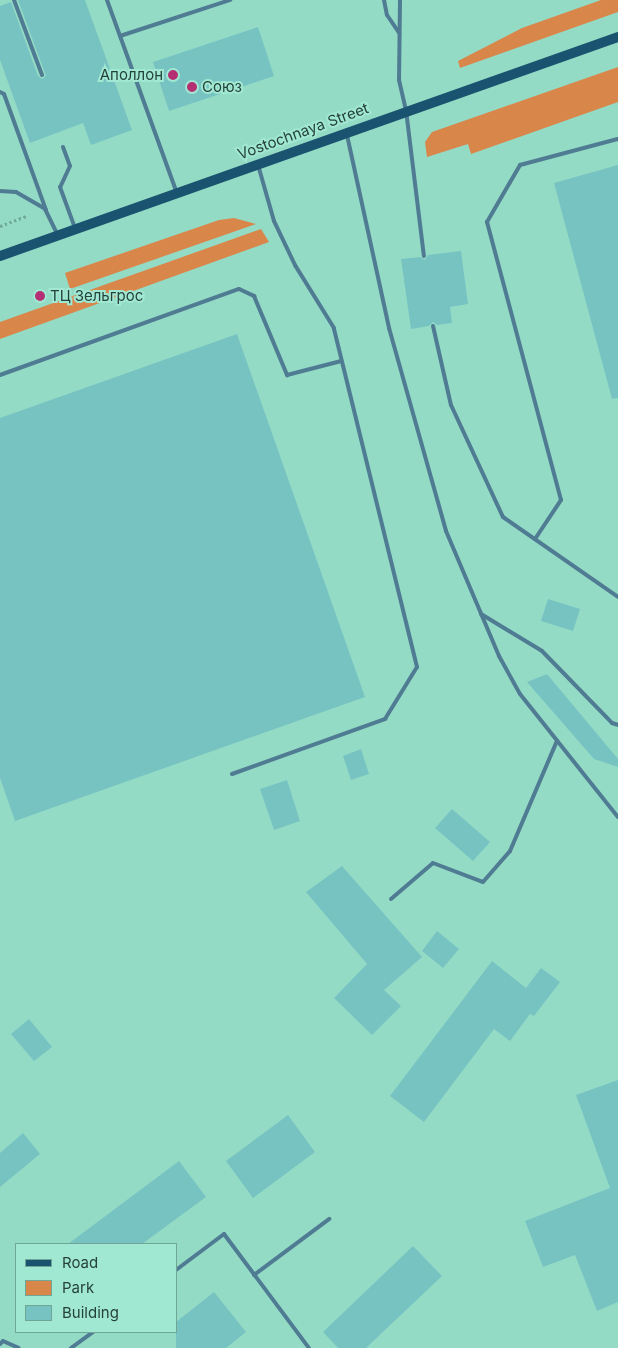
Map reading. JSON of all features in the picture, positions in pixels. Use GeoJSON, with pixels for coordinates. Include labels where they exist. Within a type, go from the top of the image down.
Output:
{"type":"FeatureCollection","features":[{"type":"Feature","properties":{"kind":"street","name":"Vostochnaya Street"},"geometry":{"type":"LineString","coordinates":[[0,256],[346,131],[618,37]]}},
{"type":"Feature","properties":{"kind":"lane"},"geometry":{"type":"LineString","coordinates":[[14,0],[42,75]]}},
{"type":"Feature","properties":{"kind":"lane"},"geometry":{"type":"LineString","coordinates":[[107,0],[177,193]]}},
{"type":"Feature","properties":{"kind":"lane"},"geometry":{"type":"LineString","coordinates":[[120,36],[230,0]]}},
{"type":"Feature","properties":{"kind":"lane"},"geometry":{"type":"LineString","coordinates":[[384,0],[387,15],[399,33]]}},
{"type":"Feature","properties":{"kind":"lane"},"geometry":{"type":"LineString","coordinates":[[400,0],[399,80],[406,110],[424,256]]}},
{"type":"Feature","properties":{"kind":"lane"},"geometry":{"type":"LineString","coordinates":[[0,92],[4,94],[46,209],[58,236]]}},
{"type":"Feature","properties":{"kind":"lane"},"geometry":{"type":"LineString","coordinates":[[346,131],[389,328],[446,531],[481,614],[520,694],[618,816]]}},
{"type":"Feature","properties":{"kind":"lane"},"geometry":{"type":"LineString","coordinates":[[535,539],[561,500],[487,222],[520,165],[618,139]]}},
{"type":"Feature","properties":{"kind":"lane"},"geometry":{"type":"LineString","coordinates":[[63,147],[70,166],[60,187],[76,230]]}},
{"type":"Feature","properties":{"kind":"lane"},"geometry":{"type":"LineString","coordinates":[[232,774],[385,719],[417,667],[334,328],[295,265],[274,221],[258,163]]}},
{"type":"Feature","properties":{"kind":"lane"},"geometry":{"type":"LineString","coordinates":[[0,191],[16,192],[46,209]]}},
{"type":"Feature","properties":{"kind":"lane"},"geometry":{"type":"LineString","coordinates":[[0,375],[239,289],[254,296],[287,375],[341,361]]}},
{"type":"Feature","properties":{"kind":"lane"},"geometry":{"type":"LineString","coordinates":[[433,326],[451,406],[504,517],[618,598]]}},
{"type":"Feature","properties":{"kind":"lane"},"geometry":{"type":"LineString","coordinates":[[481,614],[542,651],[606,717],[618,726]]}},
{"type":"Feature","properties":{"kind":"lane"},"geometry":{"type":"LineString","coordinates":[[391,899],[433,863],[482,882],[510,851],[558,740]]}},
{"type":"Feature","properties":{"kind":"lane"},"geometry":{"type":"LineString","coordinates":[[254,1275],[329,1219]]}},
{"type":"Feature","properties":{"kind":"lane"},"geometry":{"type":"LineString","coordinates":[[178,1268],[224,1234],[309,1348]]}},
{"type":"Feature","properties":{"kind":"lane"},"geometry":{"type":"LineString","coordinates":[[71,1348],[92,1333]]}},
{"type":"Feature","properties":{"kind":"lane"},"geometry":{"type":"LineString","coordinates":[[1,1341],[19,1348]]}},
{"type":"Feature","properties":{"kind":"path"},"geometry":{"type":"LineString","coordinates":[[0,226],[46,209]]}},
{"type":"Feature","properties":{"kind":"green space"},"geometry":{"type":"Polygon","coordinates":[[[601,0],[618,0],[618,12],[460,68],[458,61],[522,28],[601,0]]]}},
{"type":"Feature","properties":{"kind":"green space"},"geometry":{"type":"Polygon","coordinates":[[[618,67],[618,102],[471,154],[468,144],[427,157],[425,142],[432,132],[618,67]]]}},
{"type":"Feature","properties":{"kind":"green space"},"geometry":{"type":"Polygon","coordinates":[[[234,218],[256,224],[70,289],[65,273],[219,220],[234,218]]]}},
{"type":"Feature","properties":{"kind":"green space"},"geometry":{"type":"Polygon","coordinates":[[[261,229],[269,242],[0,339],[0,322],[261,229]]]}},
{"type":"Feature","properties":{"kind":"building"},"geometry":{"type":"Polygon","coordinates":[[[18,0],[85,0],[132,130],[91,145],[83,123],[30,143],[0,60],[0,6],[11,2],[38,76],[42,79],[46,76],[18,0]]]}},
{"type":"Feature","properties":{"kind":"building"},"geometry":{"type":"Polygon","coordinates":[[[258,27],[274,76],[169,111],[153,62],[258,27]]]}},
{"type":"Feature","properties":{"kind":"building"},"geometry":{"type":"Polygon","coordinates":[[[618,165],[618,398],[612,399],[554,183],[618,165]]]}},
{"type":"Feature","properties":{"kind":"building"},"geometry":{"type":"Polygon","coordinates":[[[461,251],[468,304],[450,307],[452,323],[437,325],[433,322],[429,326],[411,329],[401,259],[420,257],[425,260],[428,255],[461,251]]]}},
{"type":"Feature","properties":{"kind":"building"},"geometry":{"type":"Polygon","coordinates":[[[237,334],[365,697],[15,821],[0,778],[0,418],[237,334]]]}},
{"type":"Feature","properties":{"kind":"building"},"geometry":{"type":"Polygon","coordinates":[[[548,599],[580,609],[573,631],[541,621],[548,599]]]}},
{"type":"Feature","properties":{"kind":"building"},"geometry":{"type":"Polygon","coordinates":[[[547,674],[618,759],[618,767],[594,759],[527,682],[547,674]]]}},
{"type":"Feature","properties":{"kind":"building"},"geometry":{"type":"Polygon","coordinates":[[[361,749],[369,774],[351,780],[343,756],[361,749]]]}},
{"type":"Feature","properties":{"kind":"building"},"geometry":{"type":"Polygon","coordinates":[[[287,780],[300,821],[274,830],[260,789],[287,780]]]}},
{"type":"Feature","properties":{"kind":"building"},"geometry":{"type":"Polygon","coordinates":[[[452,809],[490,842],[473,861],[435,828],[452,809]]]}},
{"type":"Feature","properties":{"kind":"building"},"geometry":{"type":"Polygon","coordinates":[[[342,866],[422,957],[384,990],[401,1006],[372,1035],[334,998],[367,964],[306,892],[342,866]]]}},
{"type":"Feature","properties":{"kind":"building"},"geometry":{"type":"Polygon","coordinates":[[[437,931],[459,949],[443,968],[422,951],[437,931]]]}},
{"type":"Feature","properties":{"kind":"building"},"geometry":{"type":"Polygon","coordinates":[[[492,961],[526,988],[541,968],[560,982],[534,1016],[530,1014],[510,1041],[494,1029],[424,1122],[390,1096],[492,961]]]}},
{"type":"Feature","properties":{"kind":"building"},"geometry":{"type":"Polygon","coordinates":[[[29,1019],[52,1047],[34,1061],[11,1034],[29,1019]]]}},
{"type":"Feature","properties":{"kind":"building"},"geometry":{"type":"Polygon","coordinates":[[[618,1080],[618,1302],[597,1311],[575,1255],[543,1267],[525,1221],[610,1188],[576,1095],[618,1080]]]}},
{"type":"Feature","properties":{"kind":"building"},"geometry":{"type":"Polygon","coordinates":[[[288,1115],[315,1152],[253,1198],[226,1161],[288,1115]]]}},
{"type":"Feature","properties":{"kind":"building"},"geometry":{"type":"Polygon","coordinates":[[[23,1133],[40,1154],[0,1187],[0,1153],[23,1133]]]}},
{"type":"Feature","properties":{"kind":"building"},"geometry":{"type":"Polygon","coordinates":[[[179,1161],[206,1197],[143,1243],[69,1243],[179,1161]]]}},
{"type":"Feature","properties":{"kind":"building"},"geometry":{"type":"Polygon","coordinates":[[[413,1246],[442,1276],[366,1348],[338,1348],[323,1332],[413,1246]]]}},
{"type":"Feature","properties":{"kind":"building"},"geometry":{"type":"Polygon","coordinates":[[[214,1292],[246,1332],[226,1348],[176,1348],[178,1320],[214,1292]]]}},
{"type":"Feature","properties":{"kind":"place","name":"Аполлон"},"geometry":{"type":"Point","coordinates":[173,75]}},
{"type":"Feature","properties":{"kind":"place","name":"Союз"},"geometry":{"type":"Point","coordinates":[192,87]}},
{"type":"Feature","properties":{"kind":"place","name":"ТЦ Зельгрос"},"geometry":{"type":"Point","coordinates":[40,296]}}]}
